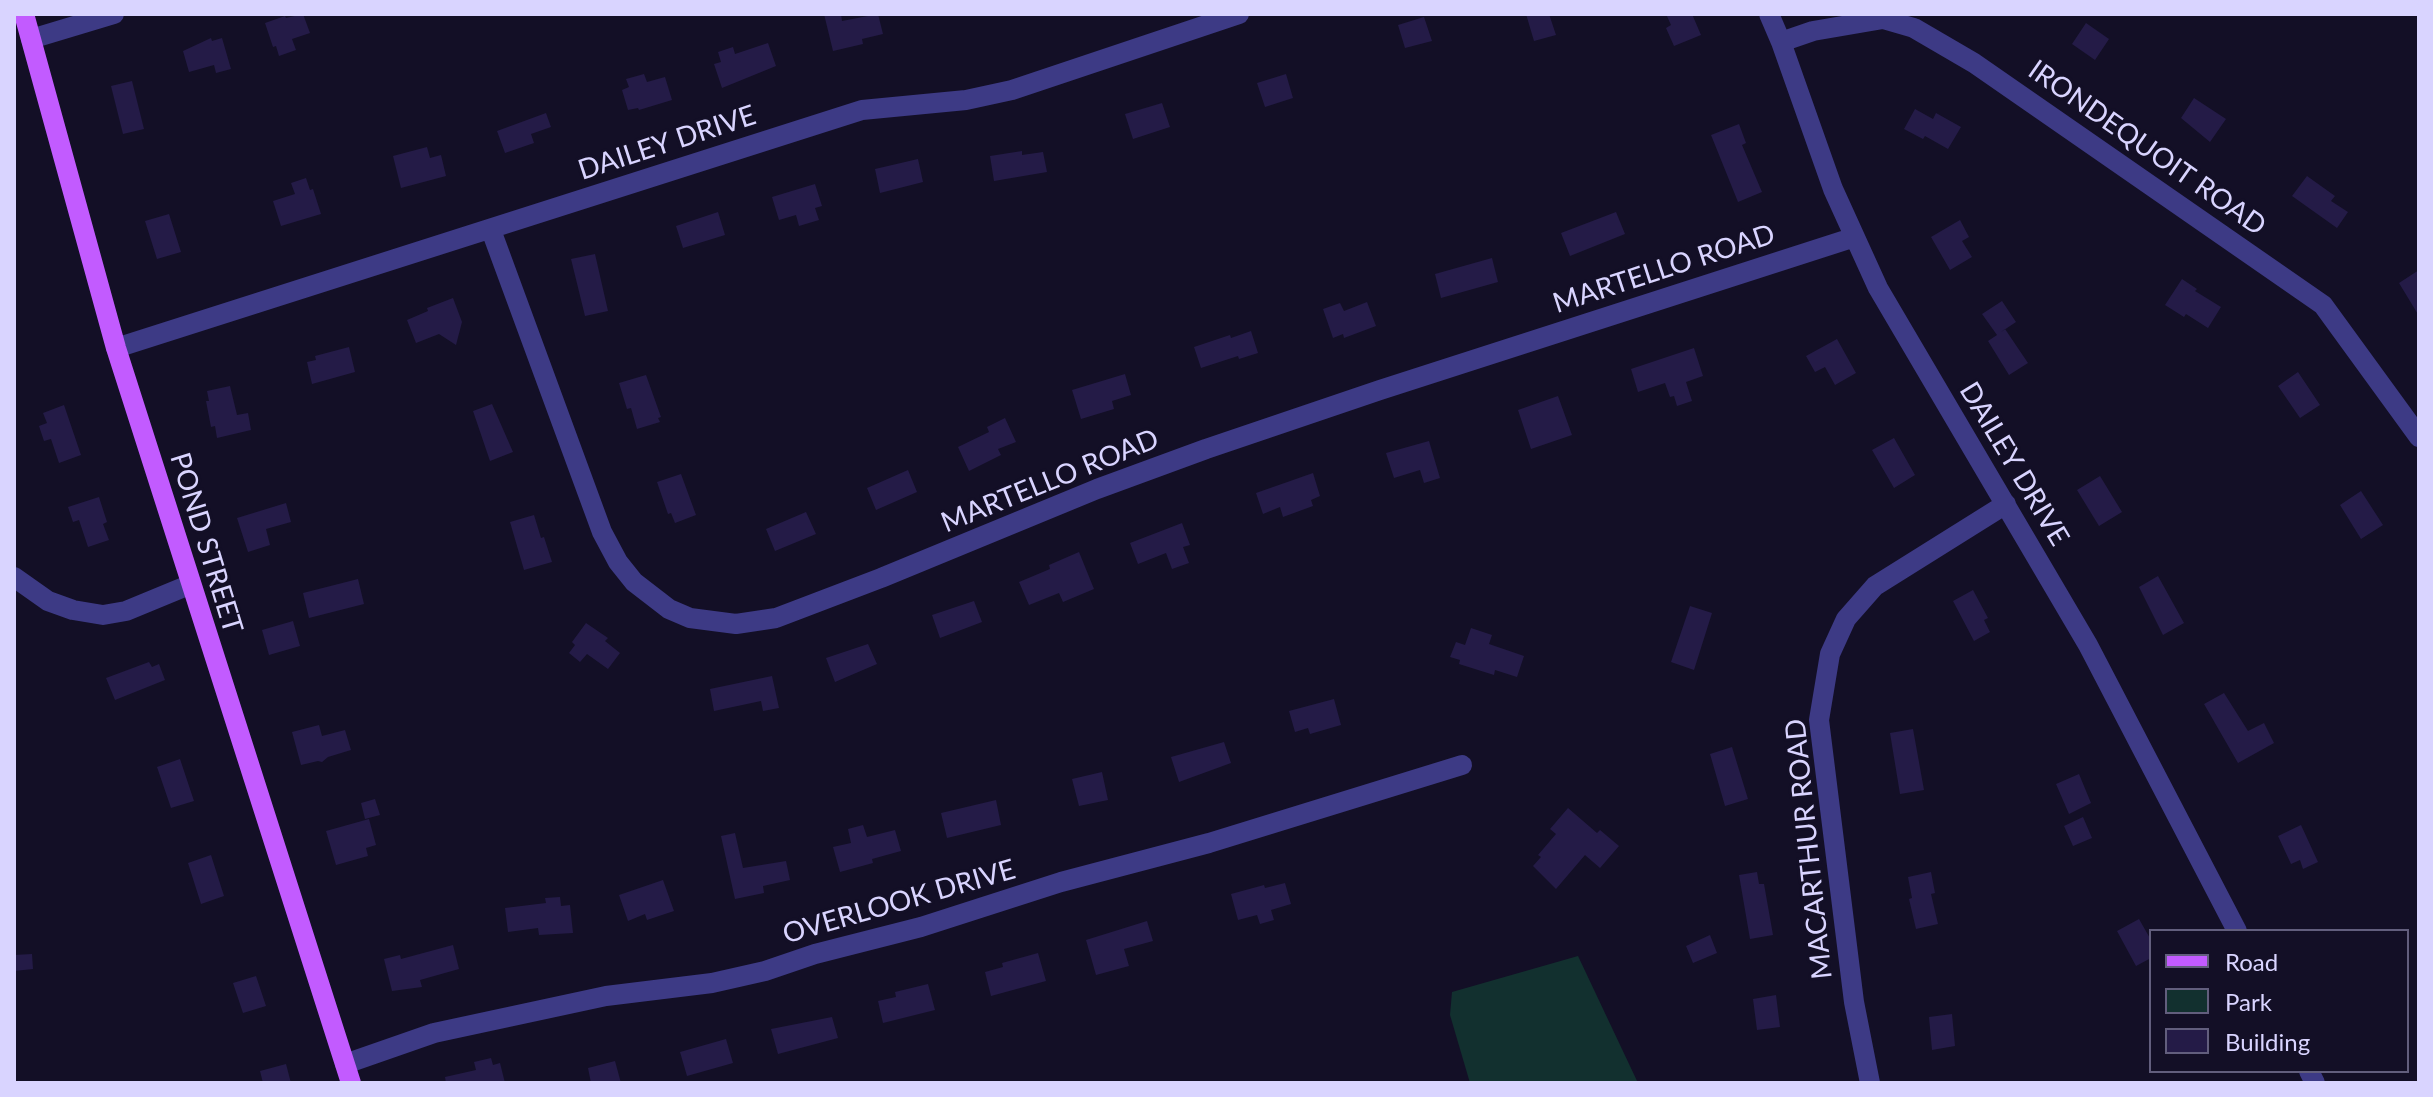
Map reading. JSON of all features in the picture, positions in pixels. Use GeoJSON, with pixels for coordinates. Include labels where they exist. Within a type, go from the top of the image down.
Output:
{"type":"FeatureCollection","features":[{"type":"Feature","properties":{"kind":"main road","name":"POND STREET"},"geometry":{"type":"LineString","coordinates":[[24,14],[116,348],[189,585],[348,1073]]}},
{"type":"Feature","properties":{"kind":"street"},"geometry":{"type":"LineString","coordinates":[[31,39],[114,14]]}},
{"type":"Feature","properties":{"kind":"street","name":"DAILEY DRIVE"},"geometry":{"type":"LineString","coordinates":[[116,348],[862,110],[966,100],[1012,90],[1239,14]]}},
{"type":"Feature","properties":{"kind":"street","name":"DAILEY DRIVE"},"geometry":{"type":"LineString","coordinates":[[1769,14],[1833,189],[1878,288],[2088,645],[2236,929]]}},
{"type":"Feature","properties":{"kind":"street","name":"IRONDEQUOIT ROAD"},"geometry":{"type":"LineString","coordinates":[[1781,42],[1813,31],[1883,19],[1914,28],[1974,63],[2323,305],[2419,437]]}},
{"type":"Feature","properties":{"kind":"street","name":"MARTELLO ROAD"},"geometry":{"type":"LineString","coordinates":[[491,230],[602,532],[618,562],[634,582],[669,609],[690,618],[736,624],[776,618],[895,573],[1097,489],[1235,439],[1855,237]]}},
{"type":"Feature","properties":{"kind":"street","name":"MACARTHUR ROAD"},"geometry":{"type":"LineString","coordinates":[[1870,1083],[1854,1002],[1819,720],[1830,654],[1846,619],[1875,586],[2006,504]]}},
{"type":"Feature","properties":{"kind":"street"},"geometry":{"type":"LineString","coordinates":[[14,577],[48,601],[73,610],[103,615],[126,611],[189,585]]}},
{"type":"Feature","properties":{"kind":"street","name":"OVERLOOK DRIVE"},"geometry":{"type":"LineString","coordinates":[[348,1073],[434,1033],[606,996],[685,987],[765,971],[815,954],[921,927],[1061,882],[1209,843],[1462,765]]}},
{"type":"Feature","properties":{"kind":"green space"},"geometry":{"type":"Polygon","coordinates":[[[1578,956],[1638,1083],[1470,1083],[1450,1015],[1452,992],[1578,956]]]}},
{"type":"Feature","properties":{"kind":"building"},"geometry":{"type":"Polygon","coordinates":[[[303,14],[310,33],[292,39],[296,50],[279,56],[265,23],[303,14]]]}},
{"type":"Feature","properties":{"kind":"building"},"geometry":{"type":"Polygon","coordinates":[[[824,14],[841,14],[842,21],[878,14],[883,34],[862,39],[863,44],[833,51],[824,14]]]}},
{"type":"Feature","properties":{"kind":"building"},"geometry":{"type":"Polygon","coordinates":[[[1526,14],[1549,14],[1556,35],[1534,41],[1526,14]]]}},
{"type":"Feature","properties":{"kind":"building"},"geometry":{"type":"Polygon","coordinates":[[[1666,14],[1692,14],[1701,35],[1674,46],[1666,28],[1671,25],[1666,14]]]}},
{"type":"Feature","properties":{"kind":"building"},"geometry":{"type":"Polygon","coordinates":[[[1424,17],[1432,41],[1405,48],[1398,25],[1424,17]]]}},
{"type":"Feature","properties":{"kind":"building"},"geometry":{"type":"Polygon","coordinates":[[[2086,23],[2109,39],[2095,60],[2072,44],[2086,23]]]}},
{"type":"Feature","properties":{"kind":"building"},"geometry":{"type":"Polygon","coordinates":[[[211,38],[212,41],[222,38],[231,69],[216,73],[214,65],[189,72],[183,51],[211,38]]]}},
{"type":"Feature","properties":{"kind":"building"},"geometry":{"type":"Polygon","coordinates":[[[768,43],[776,66],[722,88],[714,64],[721,62],[718,52],[733,47],[735,54],[768,43]]]}},
{"type":"Feature","properties":{"kind":"building"},"geometry":{"type":"Polygon","coordinates":[[[644,74],[647,82],[665,77],[672,100],[639,110],[628,110],[622,90],[629,87],[626,79],[644,74]]]}},
{"type":"Feature","properties":{"kind":"building"},"geometry":{"type":"Polygon","coordinates":[[[1286,74],[1293,98],[1265,107],[1257,83],[1286,74]]]}},
{"type":"Feature","properties":{"kind":"building"},"geometry":{"type":"Polygon","coordinates":[[[132,81],[144,129],[123,134],[111,86],[132,81]]]}},
{"type":"Feature","properties":{"kind":"building"},"geometry":{"type":"Polygon","coordinates":[[[2194,98],[2226,119],[2210,142],[2181,118],[2194,98]]]}},
{"type":"Feature","properties":{"kind":"building"},"geometry":{"type":"Polygon","coordinates":[[[1162,103],[1170,127],[1133,139],[1125,114],[1162,103]]]}},
{"type":"Feature","properties":{"kind":"building"},"geometry":{"type":"Polygon","coordinates":[[[1915,109],[1933,119],[1936,113],[1961,127],[1948,149],[1904,129],[1915,109]]]}},
{"type":"Feature","properties":{"kind":"building"},"geometry":{"type":"Polygon","coordinates":[[[546,113],[551,127],[531,134],[534,143],[505,153],[497,131],[546,113]]]}},
{"type":"Feature","properties":{"kind":"building"},"geometry":{"type":"Polygon","coordinates":[[[1739,124],[1746,143],[1742,145],[1762,192],[1738,202],[1711,135],[1739,124]]]}},
{"type":"Feature","properties":{"kind":"building"},"geometry":{"type":"Polygon","coordinates":[[[427,147],[430,158],[441,155],[446,176],[401,188],[393,156],[427,147]]]}},
{"type":"Feature","properties":{"kind":"building"},"geometry":{"type":"Polygon","coordinates":[[[1022,151],[1022,155],[1043,152],[1047,172],[994,181],[990,156],[1022,151]]]}},
{"type":"Feature","properties":{"kind":"building"},"geometry":{"type":"Polygon","coordinates":[[[918,159],[923,182],[880,193],[875,169],[918,159]]]}},
{"type":"Feature","properties":{"kind":"building"},"geometry":{"type":"Polygon","coordinates":[[[2307,176],[2335,196],[2331,201],[2348,212],[2337,228],[2292,196],[2307,176]]]}},
{"type":"Feature","properties":{"kind":"building"},"geometry":{"type":"Polygon","coordinates":[[[306,178],[321,214],[281,226],[273,201],[295,194],[291,183],[306,178]]]}},
{"type":"Feature","properties":{"kind":"building"},"geometry":{"type":"Polygon","coordinates":[[[815,184],[822,206],[815,208],[819,220],[799,226],[796,215],[779,220],[772,197],[815,184]]]}},
{"type":"Feature","properties":{"kind":"building"},"geometry":{"type":"Polygon","coordinates":[[[718,212],[725,235],[683,248],[676,226],[718,212]]]}},
{"type":"Feature","properties":{"kind":"building"},"geometry":{"type":"Polygon","coordinates":[[[1616,212],[1625,234],[1570,256],[1561,233],[1616,212]]]}},
{"type":"Feature","properties":{"kind":"building"},"geometry":{"type":"Polygon","coordinates":[[[169,214],[181,252],[157,259],[145,221],[169,214]]]}},
{"type":"Feature","properties":{"kind":"building"},"geometry":{"type":"Polygon","coordinates":[[[1960,220],[1969,237],[1962,241],[1972,257],[1950,270],[1931,237],[1960,220]]]}},
{"type":"Feature","properties":{"kind":"building"},"geometry":{"type":"Polygon","coordinates":[[[595,254],[608,311],[585,316],[571,259],[595,254]]]}},
{"type":"Feature","properties":{"kind":"building"},"geometry":{"type":"Polygon","coordinates":[[[1492,258],[1498,282],[1441,298],[1435,274],[1492,258]]]}},
{"type":"Feature","properties":{"kind":"building"},"geometry":{"type":"Polygon","coordinates":[[[2419,270],[2419,316],[2399,283],[2419,270]]]}},
{"type":"Feature","properties":{"kind":"building"},"geometry":{"type":"Polygon","coordinates":[[[2182,279],[2221,307],[2208,328],[2165,305],[2182,279]]]}},
{"type":"Feature","properties":{"kind":"building"},"geometry":{"type":"Polygon","coordinates":[[[453,298],[462,322],[456,345],[439,334],[416,343],[407,320],[453,298]]]}},
{"type":"Feature","properties":{"kind":"building"},"geometry":{"type":"Polygon","coordinates":[[[2002,301],[2016,322],[2005,329],[2028,363],[2009,375],[1988,341],[1997,335],[1982,314],[2002,301]]]}},
{"type":"Feature","properties":{"kind":"building"},"geometry":{"type":"Polygon","coordinates":[[[1367,302],[1376,326],[1344,338],[1343,334],[1333,338],[1323,309],[1340,303],[1344,311],[1367,302]]]}},
{"type":"Feature","properties":{"kind":"building"},"geometry":{"type":"Polygon","coordinates":[[[1251,331],[1258,353],[1201,368],[1194,347],[1251,331]]]}},
{"type":"Feature","properties":{"kind":"building"},"geometry":{"type":"Polygon","coordinates":[[[1837,339],[1856,373],[1835,385],[1825,367],[1815,372],[1806,356],[1837,339]]]}},
{"type":"Feature","properties":{"kind":"building"},"geometry":{"type":"Polygon","coordinates":[[[349,347],[355,372],[312,384],[307,362],[316,360],[315,356],[349,347]]]}},
{"type":"Feature","properties":{"kind":"building"},"geometry":{"type":"Polygon","coordinates":[[[1694,348],[1703,376],[1686,382],[1692,401],[1677,406],[1665,383],[1638,392],[1631,369],[1694,348]]]}},
{"type":"Feature","properties":{"kind":"building"},"geometry":{"type":"Polygon","coordinates":[[[2298,372],[2320,405],[2300,418],[2278,386],[2298,372]]]}},
{"type":"Feature","properties":{"kind":"building"},"geometry":{"type":"Polygon","coordinates":[[[1125,374],[1131,395],[1112,401],[1114,409],[1081,419],[1072,390],[1125,374]]]}},
{"type":"Feature","properties":{"kind":"building"},"geometry":{"type":"Polygon","coordinates":[[[646,375],[661,417],[658,418],[660,422],[637,429],[619,383],[646,375]]]}},
{"type":"Feature","properties":{"kind":"building"},"geometry":{"type":"Polygon","coordinates":[[[230,386],[237,415],[248,413],[251,430],[217,438],[215,426],[211,427],[207,391],[230,386]]]}},
{"type":"Feature","properties":{"kind":"building"},"geometry":{"type":"Polygon","coordinates":[[[1558,396],[1572,435],[1531,449],[1518,410],[1558,396]]]}},
{"type":"Feature","properties":{"kind":"building"},"geometry":{"type":"Polygon","coordinates":[[[492,404],[513,452],[490,461],[473,411],[492,404]]]}},
{"type":"Feature","properties":{"kind":"building"},"geometry":{"type":"Polygon","coordinates":[[[64,405],[81,455],[59,463],[51,439],[44,441],[39,426],[47,423],[43,413],[64,405]]]}},
{"type":"Feature","properties":{"kind":"building"},"geometry":{"type":"Polygon","coordinates":[[[1005,418],[1016,442],[998,449],[1001,455],[969,471],[958,447],[989,432],[987,427],[1005,418]]]}},
{"type":"Feature","properties":{"kind":"building"},"geometry":{"type":"Polygon","coordinates":[[[1894,438],[1915,475],[1894,488],[1872,450],[1894,438]]]}},
{"type":"Feature","properties":{"kind":"building"},"geometry":{"type":"Polygon","coordinates":[[[1429,441],[1440,478],[1424,483],[1420,470],[1394,478],[1386,453],[1429,441]]]}},
{"type":"Feature","properties":{"kind":"building"},"geometry":{"type":"Polygon","coordinates":[[[908,470],[917,492],[876,510],[867,488],[908,470]]]}},
{"type":"Feature","properties":{"kind":"building"},"geometry":{"type":"Polygon","coordinates":[[[1313,473],[1320,496],[1311,500],[1313,506],[1283,517],[1280,507],[1263,514],[1256,493],[1313,473]]]}},
{"type":"Feature","properties":{"kind":"building"},"geometry":{"type":"Polygon","coordinates":[[[681,474],[696,515],[675,523],[671,513],[668,514],[657,482],[681,474]]]}},
{"type":"Feature","properties":{"kind":"building"},"geometry":{"type":"Polygon","coordinates":[[[2100,476],[2122,512],[2099,526],[2077,490],[2100,476]]]}},
{"type":"Feature","properties":{"kind":"building"},"geometry":{"type":"Polygon","coordinates":[[[2361,491],[2383,525],[2361,539],[2340,505],[2361,491]]]}},
{"type":"Feature","properties":{"kind":"building"},"geometry":{"type":"Polygon","coordinates":[[[99,497],[109,540],[88,547],[79,520],[73,522],[68,507],[99,497]]]}},
{"type":"Feature","properties":{"kind":"building"},"geometry":{"type":"Polygon","coordinates":[[[286,503],[291,522],[266,529],[270,545],[248,552],[237,518],[286,503]]]}},
{"type":"Feature","properties":{"kind":"building"},"geometry":{"type":"Polygon","coordinates":[[[806,512],[816,534],[775,551],[766,529],[806,512]]]}},
{"type":"Feature","properties":{"kind":"building"},"geometry":{"type":"Polygon","coordinates":[[[534,515],[552,562],[524,570],[510,522],[534,515]]]}},
{"type":"Feature","properties":{"kind":"building"},"geometry":{"type":"Polygon","coordinates":[[[1182,523],[1190,545],[1183,547],[1189,563],[1172,569],[1166,553],[1138,564],[1130,543],[1182,523]]]}},
{"type":"Feature","properties":{"kind":"building"},"geometry":{"type":"Polygon","coordinates":[[[1079,552],[1094,589],[1063,602],[1059,593],[1029,605],[1019,582],[1079,552]]]}},
{"type":"Feature","properties":{"kind":"building"},"geometry":{"type":"Polygon","coordinates":[[[2158,576],[2184,623],[2163,635],[2139,587],[2158,576]]]}},
{"type":"Feature","properties":{"kind":"building"},"geometry":{"type":"Polygon","coordinates":[[[358,579],[364,604],[309,618],[303,593],[358,579]]]}},
{"type":"Feature","properties":{"kind":"building"},"geometry":{"type":"Polygon","coordinates":[[[1973,590],[1988,618],[1984,620],[1990,632],[1974,641],[1953,601],[1973,590]]]}},
{"type":"Feature","properties":{"kind":"building"},"geometry":{"type":"Polygon","coordinates":[[[974,601],[982,622],[940,638],[932,615],[974,601]]]}},
{"type":"Feature","properties":{"kind":"building"},"geometry":{"type":"Polygon","coordinates":[[[1690,606],[1712,613],[1694,670],[1671,662],[1690,606]]]}},
{"type":"Feature","properties":{"kind":"building"},"geometry":{"type":"Polygon","coordinates":[[[293,621],[300,646],[269,655],[262,630],[293,621]]]}},
{"type":"Feature","properties":{"kind":"building"},"geometry":{"type":"Polygon","coordinates":[[[586,623],[608,638],[605,641],[620,653],[608,669],[587,654],[580,662],[569,653],[575,645],[572,642],[586,623]]]}},
{"type":"Feature","properties":{"kind":"building"},"geometry":{"type":"Polygon","coordinates":[[[1471,628],[1492,635],[1489,644],[1524,656],[1517,677],[1495,670],[1494,675],[1459,664],[1460,660],[1450,657],[1456,642],[1465,645],[1471,628]]]}},
{"type":"Feature","properties":{"kind":"building"},"geometry":{"type":"Polygon","coordinates":[[[868,644],[877,664],[835,682],[826,658],[868,644]]]}},
{"type":"Feature","properties":{"kind":"building"},"geometry":{"type":"Polygon","coordinates":[[[149,662],[152,667],[159,664],[165,680],[115,700],[106,678],[149,662]]]}},
{"type":"Feature","properties":{"kind":"building"},"geometry":{"type":"Polygon","coordinates":[[[772,676],[779,708],[763,711],[761,701],[714,711],[710,689],[772,676]]]}},
{"type":"Feature","properties":{"kind":"building"},"geometry":{"type":"Polygon","coordinates":[[[2224,693],[2248,731],[2264,723],[2274,743],[2238,763],[2204,704],[2224,693]]]}},
{"type":"Feature","properties":{"kind":"building"},"geometry":{"type":"Polygon","coordinates":[[[1334,699],[1341,725],[1310,734],[1308,728],[1295,732],[1289,711],[1334,699]]]}},
{"type":"Feature","properties":{"kind":"building"},"geometry":{"type":"Polygon","coordinates":[[[319,725],[322,736],[345,730],[351,750],[322,762],[301,765],[292,732],[319,725]]]}},
{"type":"Feature","properties":{"kind":"building"},"geometry":{"type":"Polygon","coordinates":[[[1913,729],[1924,790],[1900,794],[1890,733],[1913,729]]]}},
{"type":"Feature","properties":{"kind":"building"},"geometry":{"type":"Polygon","coordinates":[[[1224,742],[1231,763],[1179,782],[1171,757],[1224,742]]]}},
{"type":"Feature","properties":{"kind":"building"},"geometry":{"type":"Polygon","coordinates":[[[1732,747],[1748,799],[1725,806],[1710,754],[1732,747]]]}},
{"type":"Feature","properties":{"kind":"building"},"geometry":{"type":"Polygon","coordinates":[[[180,759],[194,801],[171,808],[157,767],[180,759]]]}},
{"type":"Feature","properties":{"kind":"building"},"geometry":{"type":"Polygon","coordinates":[[[1102,772],[1108,800],[1079,806],[1072,779],[1102,772]]]}},
{"type":"Feature","properties":{"kind":"building"},"geometry":{"type":"Polygon","coordinates":[[[2079,774],[2091,803],[2069,814],[2056,784],[2079,774]]]}},
{"type":"Feature","properties":{"kind":"building"},"geometry":{"type":"Polygon","coordinates":[[[375,799],[380,815],[365,819],[361,803],[375,799]]]}},
{"type":"Feature","properties":{"kind":"building"},"geometry":{"type":"Polygon","coordinates":[[[996,800],[1001,825],[947,838],[941,813],[996,800]]]}},
{"type":"Feature","properties":{"kind":"building"},"geometry":{"type":"Polygon","coordinates":[[[1568,808],[1597,833],[1600,830],[1619,846],[1600,868],[1585,855],[1556,889],[1533,866],[1556,834],[1550,829],[1568,808]]]}},
{"type":"Feature","properties":{"kind":"building"},"geometry":{"type":"Polygon","coordinates":[[[2083,817],[2092,838],[2073,846],[2064,826],[2083,817]]]}},
{"type":"Feature","properties":{"kind":"building"},"geometry":{"type":"Polygon","coordinates":[[[369,819],[376,845],[366,848],[368,856],[336,865],[326,831],[369,819]]]}},
{"type":"Feature","properties":{"kind":"building"},"geometry":{"type":"Polygon","coordinates":[[[863,825],[867,837],[895,830],[901,851],[840,872],[833,847],[851,843],[848,829],[863,825]]]}},
{"type":"Feature","properties":{"kind":"building"},"geometry":{"type":"Polygon","coordinates":[[[2301,825],[2318,862],[2303,869],[2300,860],[2291,864],[2278,836],[2301,825]]]}},
{"type":"Feature","properties":{"kind":"building"},"geometry":{"type":"Polygon","coordinates":[[[735,833],[743,868],[786,861],[790,880],[763,886],[764,893],[735,899],[721,836],[735,833]]]}},
{"type":"Feature","properties":{"kind":"building"},"geometry":{"type":"Polygon","coordinates":[[[211,855],[224,896],[201,904],[188,863],[211,855]]]}},
{"type":"Feature","properties":{"kind":"building"},"geometry":{"type":"Polygon","coordinates":[[[1757,872],[1759,884],[1764,884],[1773,935],[1750,939],[1739,875],[1757,872]]]}},
{"type":"Feature","properties":{"kind":"building"},"geometry":{"type":"Polygon","coordinates":[[[1931,872],[1935,893],[1931,894],[1938,924],[1916,929],[1908,877],[1931,872]]]}},
{"type":"Feature","properties":{"kind":"building"},"geometry":{"type":"Polygon","coordinates":[[[663,880],[674,911],[647,920],[645,914],[628,921],[619,895],[663,880]]]}},
{"type":"Feature","properties":{"kind":"building"},"geometry":{"type":"Polygon","coordinates":[[[1285,883],[1291,904],[1271,910],[1274,920],[1260,924],[1257,915],[1238,920],[1231,894],[1285,883]]]}},
{"type":"Feature","properties":{"kind":"building"},"geometry":{"type":"Polygon","coordinates":[[[560,897],[561,906],[570,905],[573,933],[539,935],[538,928],[508,932],[505,908],[546,903],[545,898],[560,897]]]}},
{"type":"Feature","properties":{"kind":"building"},"geometry":{"type":"Polygon","coordinates":[[[2139,919],[2149,936],[2149,959],[2136,966],[2117,931],[2139,919]]]}},
{"type":"Feature","properties":{"kind":"building"},"geometry":{"type":"Polygon","coordinates":[[[1147,921],[1153,941],[1124,949],[1129,966],[1096,975],[1086,940],[1147,921]]]}},
{"type":"Feature","properties":{"kind":"building"},"geometry":{"type":"Polygon","coordinates":[[[1710,935],[1717,953],[1693,963],[1686,946],[1710,935]]]}},
{"type":"Feature","properties":{"kind":"building"},"geometry":{"type":"Polygon","coordinates":[[[453,945],[459,969],[420,980],[422,987],[392,991],[384,959],[400,955],[401,959],[453,945]]]}},
{"type":"Feature","properties":{"kind":"building"},"geometry":{"type":"Polygon","coordinates":[[[1038,953],[1046,981],[991,996],[985,972],[1003,967],[1002,963],[1038,953]]]}},
{"type":"Feature","properties":{"kind":"building"},"geometry":{"type":"Polygon","coordinates":[[[32,954],[33,969],[14,971],[14,955],[32,954]]]}},
{"type":"Feature","properties":{"kind":"building"},"geometry":{"type":"Polygon","coordinates":[[[256,976],[266,1006],[243,1013],[233,983],[256,976]]]}},
{"type":"Feature","properties":{"kind":"building"},"geometry":{"type":"Polygon","coordinates":[[[928,984],[935,1010],[883,1023],[878,1001],[896,997],[895,992],[928,984]]]}},
{"type":"Feature","properties":{"kind":"building"},"geometry":{"type":"Polygon","coordinates":[[[1776,995],[1780,1027],[1757,1030],[1753,999],[1776,995]]]}},
{"type":"Feature","properties":{"kind":"building"},"geometry":{"type":"Polygon","coordinates":[[[1952,1014],[1955,1046],[1932,1050],[1929,1017],[1952,1014]]]}},
{"type":"Feature","properties":{"kind":"building"},"geometry":{"type":"Polygon","coordinates":[[[832,1017],[838,1038],[778,1054],[771,1029],[832,1017]]]}},
{"type":"Feature","properties":{"kind":"building"},"geometry":{"type":"Polygon","coordinates":[[[726,1039],[733,1063],[687,1076],[680,1052],[726,1039]]]}},
{"type":"Feature","properties":{"kind":"building"},"geometry":{"type":"Polygon","coordinates":[[[491,1058],[493,1065],[500,1063],[505,1083],[446,1083],[445,1077],[476,1070],[474,1062],[491,1058]]]}},
{"type":"Feature","properties":{"kind":"building"},"geometry":{"type":"Polygon","coordinates":[[[615,1061],[621,1083],[591,1083],[588,1068],[615,1061]]]}},
{"type":"Feature","properties":{"kind":"building"},"geometry":{"type":"Polygon","coordinates":[[[286,1064],[291,1083],[263,1083],[260,1071],[286,1064]]]}}]}
